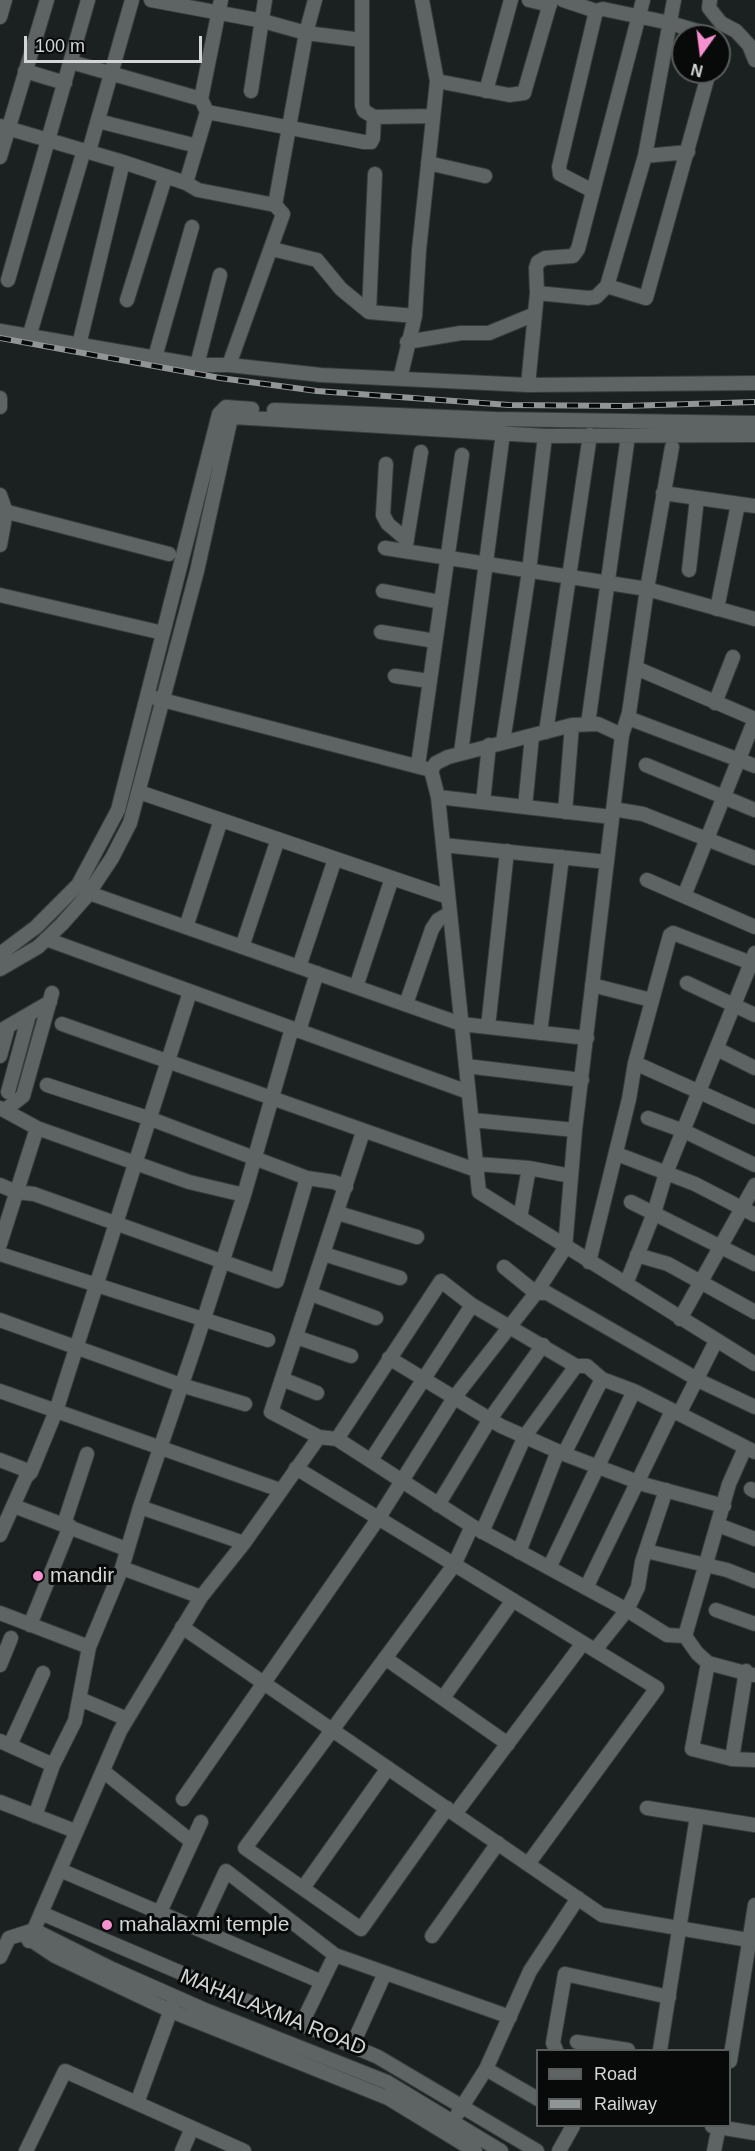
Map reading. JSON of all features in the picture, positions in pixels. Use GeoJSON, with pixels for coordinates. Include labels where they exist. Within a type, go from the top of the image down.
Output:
{"type":"FeatureCollection","features":[{"type":"Feature","properties":{"kind":"street"},"geometry":{"type":"LineString","coordinates":[[0,17],[5,0]]}},
{"type":"Feature","properties":{"kind":"street"},"geometry":{"type":"LineString","coordinates":[[0,157],[4,127],[26,71],[47,0]]}},
{"type":"Feature","properties":{"kind":"street"},"geometry":{"type":"LineString","coordinates":[[8,280],[88,0]]}},
{"type":"Feature","properties":{"kind":"street"},"geometry":{"type":"LineString","coordinates":[[29,337],[87,150],[98,122],[132,0]]}},
{"type":"Feature","properties":{"kind":"street"},"geometry":{"type":"LineString","coordinates":[[151,0],[220,7],[306,33],[362,40]]}},
{"type":"Feature","properties":{"kind":"street"},"geometry":{"type":"LineString","coordinates":[[251,91],[265,0]]}},
{"type":"Feature","properties":{"kind":"street"},"geometry":{"type":"LineString","coordinates":[[275,205],[306,33],[315,0]]}},
{"type":"Feature","properties":{"kind":"street"},"geometry":{"type":"LineString","coordinates":[[362,0],[362,105],[364,111],[374,117],[434,116]]}},
{"type":"Feature","properties":{"kind":"street"},"geometry":{"type":"LineString","coordinates":[[400,379],[415,316],[428,163],[438,81],[423,0]]}},
{"type":"Feature","properties":{"kind":"street"},"geometry":{"type":"LineString","coordinates":[[486,91],[511,0]]}},
{"type":"Feature","properties":{"kind":"street"},"geometry":{"type":"LineString","coordinates":[[529,0],[555,2],[597,11],[603,9],[675,24]]}},
{"type":"Feature","properties":{"kind":"street"},"geometry":{"type":"LineString","coordinates":[[528,384],[537,293],[536,268],[538,262],[545,258],[573,256],[576,253],[642,0]]}},
{"type":"Feature","properties":{"kind":"street"},"geometry":{"type":"LineString","coordinates":[[537,293],[588,298],[596,297],[607,286],[645,156],[674,0]]}},
{"type":"Feature","properties":{"kind":"street"},"geometry":{"type":"LineString","coordinates":[[710,0],[709,8],[715,24]]}},
{"type":"Feature","properties":{"kind":"street"},"geometry":{"type":"LineString","coordinates":[[438,81],[508,95],[524,93],[555,2]]}},
{"type":"Feature","properties":{"kind":"street"},"geometry":{"type":"LineString","coordinates":[[186,183],[197,146],[220,7]]}},
{"type":"Feature","properties":{"kind":"street"},"geometry":{"type":"LineString","coordinates":[[593,191],[560,174],[559,166],[597,11]]}},
{"type":"Feature","properties":{"kind":"street"},"geometry":{"type":"LineString","coordinates":[[731,31],[736,31],[749,45],[755,60]]}},
{"type":"Feature","properties":{"kind":"street"},"geometry":{"type":"LineString","coordinates":[[71,62],[204,106],[290,129],[370,142],[373,138],[374,117]]}},
{"type":"Feature","properties":{"kind":"street"},"geometry":{"type":"LineString","coordinates":[[26,71],[65,83]]}},
{"type":"Feature","properties":{"kind":"street"},"geometry":{"type":"LineString","coordinates":[[607,286],[646,298],[706,84]]}},
{"type":"Feature","properties":{"kind":"street"},"geometry":{"type":"LineString","coordinates":[[98,122],[197,146]]}},
{"type":"Feature","properties":{"kind":"street"},"geometry":{"type":"LineString","coordinates":[[4,127],[87,150],[165,178],[186,183],[198,190],[275,205],[283,214],[273,249],[229,365]]}},
{"type":"Feature","properties":{"kind":"street"},"geometry":{"type":"LineString","coordinates":[[645,156],[688,152]]}},
{"type":"Feature","properties":{"kind":"street"},"geometry":{"type":"LineString","coordinates":[[79,345],[123,162]]}},
{"type":"Feature","properties":{"kind":"street"},"geometry":{"type":"LineString","coordinates":[[428,163],[485,176]]}},
{"type":"Feature","properties":{"kind":"street"},"geometry":{"type":"LineString","coordinates":[[369,312],[375,174]]}},
{"type":"Feature","properties":{"kind":"street"},"geometry":{"type":"LineString","coordinates":[[127,300],[165,178]]}},
{"type":"Feature","properties":{"kind":"street"},"geometry":{"type":"LineString","coordinates":[[155,357],[192,227]]}},
{"type":"Feature","properties":{"kind":"street"},"geometry":{"type":"LineString","coordinates":[[273,249],[317,260],[341,289],[369,312],[415,316]]}},
{"type":"Feature","properties":{"kind":"street"},"geometry":{"type":"LineString","coordinates":[[197,365],[220,275]]}},
{"type":"Feature","properties":{"kind":"street"},"geometry":{"type":"LineString","coordinates":[[407,342],[460,333],[489,333],[535,314]]}},
{"type":"Feature","properties":{"kind":"street"},"geometry":{"type":"LineString","coordinates":[[0,331],[197,365],[229,365],[400,379],[528,384],[755,383]]}},
{"type":"Feature","properties":{"kind":"street"},"geometry":{"type":"LineString","coordinates":[[0,398],[0,407]]}},
{"type":"Feature","properties":{"kind":"street"},"geometry":{"type":"LineString","coordinates":[[0,969],[46,939],[89,893],[130,823],[199,565],[230,422],[226,407]]}},
{"type":"Feature","properties":{"kind":"street"},"geometry":{"type":"LineString","coordinates":[[0,954],[36,927],[78,885],[118,810],[163,633],[177,557],[219,414],[226,407],[495,419],[755,423]]}},
{"type":"Feature","properties":{"kind":"street"},"geometry":{"type":"LineString","coordinates":[[230,422],[237,416],[545,436],[755,435]]}},
{"type":"Feature","properties":{"kind":"street"},"geometry":{"type":"LineString","coordinates":[[461,753],[503,433]]}},
{"type":"Feature","properties":{"kind":"street"},"geometry":{"type":"LineString","coordinates":[[525,807],[568,577],[590,435]]}},
{"type":"Feature","properties":{"kind":"street"},"geometry":{"type":"LineString","coordinates":[[503,742],[529,571],[545,436]]}},
{"type":"Feature","properties":{"kind":"street"},"geometry":{"type":"LineString","coordinates":[[588,724],[628,436]]}},
{"type":"Feature","properties":{"kind":"street"},"geometry":{"type":"LineString","coordinates":[[183,1799],[378,1519],[454,1398],[536,1293],[565,1248],[575,1130],[622,735],[628,718],[647,589],[672,447]]}},
{"type":"Feature","properties":{"kind":"street"},"geometry":{"type":"LineString","coordinates":[[406,546],[422,452]]}},
{"type":"Feature","properties":{"kind":"street"},"geometry":{"type":"LineString","coordinates":[[462,455],[429,681],[424,767],[438,797],[479,1192],[565,1248],[755,1364]]}},
{"type":"Feature","properties":{"kind":"street"},"geometry":{"type":"LineString","coordinates":[[386,464],[383,515],[406,546]]}},
{"type":"Feature","properties":{"kind":"street"},"geometry":{"type":"LineString","coordinates":[[663,493],[755,506]]}},
{"type":"Feature","properties":{"kind":"street"},"geometry":{"type":"LineString","coordinates":[[0,495],[3,511],[0,545]]}},
{"type":"Feature","properties":{"kind":"street"},"geometry":{"type":"LineString","coordinates":[[689,570],[697,498]]}},
{"type":"Feature","properties":{"kind":"street"},"geometry":{"type":"LineString","coordinates":[[717,609],[738,504]]}},
{"type":"Feature","properties":{"kind":"street"},"geometry":{"type":"LineString","coordinates":[[3,511],[177,557],[199,565]]}},
{"type":"Feature","properties":{"kind":"street"},"geometry":{"type":"LineString","coordinates":[[385,548],[406,546],[446,558],[647,589],[755,619]]}},
{"type":"Feature","properties":{"kind":"street"},"geometry":{"type":"LineString","coordinates":[[383,591],[441,602]]}},
{"type":"Feature","properties":{"kind":"street"},"geometry":{"type":"LineString","coordinates":[[0,595],[163,633]]}},
{"type":"Feature","properties":{"kind":"street"},"geometry":{"type":"LineString","coordinates":[[381,632],[435,641]]}},
{"type":"Feature","properties":{"kind":"street"},"geometry":{"type":"LineString","coordinates":[[715,703],[733,657]]}},
{"type":"Feature","properties":{"kind":"street"},"geometry":{"type":"LineString","coordinates":[[636,668],[755,719],[684,896]]}},
{"type":"Feature","properties":{"kind":"street"},"geometry":{"type":"LineString","coordinates":[[394,676],[429,681]]}},
{"type":"Feature","properties":{"kind":"street"},"geometry":{"type":"LineString","coordinates":[[147,696],[424,767],[461,753],[572,725],[605,726],[622,735]]}},
{"type":"Feature","properties":{"kind":"street"},"geometry":{"type":"LineString","coordinates":[[628,718],[755,766]]}},
{"type":"Feature","properties":{"kind":"street"},"geometry":{"type":"LineString","coordinates":[[565,812],[572,725]]}},
{"type":"Feature","properties":{"kind":"street"},"geometry":{"type":"LineString","coordinates":[[483,802],[489,746]]}},
{"type":"Feature","properties":{"kind":"street"},"geometry":{"type":"LineString","coordinates":[[646,765],[755,810]]}},
{"type":"Feature","properties":{"kind":"street"},"geometry":{"type":"LineString","coordinates":[[139,792],[448,897]]}},
{"type":"Feature","properties":{"kind":"street"},"geometry":{"type":"LineString","coordinates":[[438,797],[565,812],[643,814],[755,858]]}},
{"type":"Feature","properties":{"kind":"street"},"geometry":{"type":"LineString","coordinates":[[186,927],[221,820]]}},
{"type":"Feature","properties":{"kind":"street"},"geometry":{"type":"LineString","coordinates":[[242,947],[278,839]]}},
{"type":"Feature","properties":{"kind":"street"},"geometry":{"type":"LineString","coordinates":[[442,844],[607,862]]}},
{"type":"Feature","properties":{"kind":"street"},"geometry":{"type":"LineString","coordinates":[[488,1027],[507,851]]}},
{"type":"Feature","properties":{"kind":"street"},"geometry":{"type":"LineString","coordinates":[[540,1033],[561,857]]}},
{"type":"Feature","properties":{"kind":"street"},"geometry":{"type":"LineString","coordinates":[[299,967],[335,859]]}},
{"type":"Feature","properties":{"kind":"street"},"geometry":{"type":"LineString","coordinates":[[91,861],[104,869]]}},
{"type":"Feature","properties":{"kind":"street"},"geometry":{"type":"LineString","coordinates":[[356,987],[392,878]]}},
{"type":"Feature","properties":{"kind":"street"},"geometry":{"type":"LineString","coordinates":[[647,879],[755,927]]}},
{"type":"Feature","properties":{"kind":"street"},"geometry":{"type":"LineString","coordinates":[[89,893],[461,1024],[586,1038]]}},
{"type":"Feature","properties":{"kind":"street"},"geometry":{"type":"LineString","coordinates":[[406,1004],[432,929],[438,920],[450,913]]}},
{"type":"Feature","properties":{"kind":"street"},"geometry":{"type":"LineString","coordinates":[[590,1262],[617,1154],[635,1063],[671,934],[752,964],[666,1173],[654,1213],[626,1284]]}},
{"type":"Feature","properties":{"kind":"street"},"geometry":{"type":"LineString","coordinates":[[46,939],[468,1092]]}},
{"type":"Feature","properties":{"kind":"street"},"geometry":{"type":"LineString","coordinates":[[35,1816],[53,1765],[75,1720],[89,1647],[122,1568],[126,1549],[244,1195],[271,1097],[318,973]]}},
{"type":"Feature","properties":{"kind":"street"},"geometry":{"type":"LineString","coordinates":[[687,983],[755,1015]]}},
{"type":"Feature","properties":{"kind":"street"},"geometry":{"type":"LineString","coordinates":[[592,985],[651,1000]]}},
{"type":"Feature","properties":{"kind":"street"},"geometry":{"type":"LineString","coordinates":[[0,1535],[26,1477],[32,1472],[56,1411],[151,1119],[166,1060],[190,992]]}},
{"type":"Feature","properties":{"kind":"street"},"geometry":{"type":"LineString","coordinates":[[0,1056],[4,1029],[28,1015],[51,997],[23,1096],[3,1109],[37,1128],[189,1182],[244,1195]]}},
{"type":"Feature","properties":{"kind":"street"},"geometry":{"type":"LineString","coordinates":[[23,1096],[4,1091],[28,1015]]}},
{"type":"Feature","properties":{"kind":"street"},"geometry":{"type":"LineString","coordinates":[[62,1024],[271,1097],[363,1132],[477,1167],[529,1168],[571,1176]]}},
{"type":"Feature","properties":{"kind":"street"},"geometry":{"type":"LineString","coordinates":[[717,1049],[755,1068]]}},
{"type":"Feature","properties":{"kind":"street"},"geometry":{"type":"LineString","coordinates":[[635,1063],[755,1117]]}},
{"type":"Feature","properties":{"kind":"street"},"geometry":{"type":"LineString","coordinates":[[466,1066],[582,1080]]}},
{"type":"Feature","properties":{"kind":"street"},"geometry":{"type":"LineString","coordinates":[[47,1085],[151,1119],[307,1178],[334,1182],[346,1187]]}},
{"type":"Feature","properties":{"kind":"street"},"geometry":{"type":"LineString","coordinates":[[648,1118],[684,1131],[755,1165]]}},
{"type":"Feature","properties":{"kind":"street"},"geometry":{"type":"LineString","coordinates":[[472,1120],[575,1130]]}},
{"type":"Feature","properties":{"kind":"street"},"geometry":{"type":"LineString","coordinates":[[0,1244],[37,1128]]}},
{"type":"Feature","properties":{"kind":"street"},"geometry":{"type":"LineString","coordinates":[[363,1132],[271,1412],[319,1437],[337,1439],[476,1529],[627,1610],[667,1635],[685,1636]]}},
{"type":"Feature","properties":{"kind":"street"},"geometry":{"type":"LineString","coordinates":[[617,1154],[666,1173],[755,1215]]}},
{"type":"Feature","properties":{"kind":"street"},"geometry":{"type":"LineString","coordinates":[[520,1218],[529,1168]]}},
{"type":"Feature","properties":{"kind":"street"},"geometry":{"type":"LineString","coordinates":[[0,1185],[16,1192],[34,1194],[277,1281],[307,1178]]}},
{"type":"Feature","properties":{"kind":"street"},"geometry":{"type":"LineString","coordinates":[[680,1319],[699,1281],[755,1185]]}},
{"type":"Feature","properties":{"kind":"street"},"geometry":{"type":"LineString","coordinates":[[631,1202],[755,1264]]}},
{"type":"Feature","properties":{"kind":"street"},"geometry":{"type":"LineString","coordinates":[[338,1213],[417,1237]]}},
{"type":"Feature","properties":{"kind":"street"},"geometry":{"type":"LineString","coordinates":[[0,1254],[268,1340]]}},
{"type":"Feature","properties":{"kind":"street"},"geometry":{"type":"LineString","coordinates":[[324,1254],[400,1278]]}},
{"type":"Feature","properties":{"kind":"street"},"geometry":{"type":"LineString","coordinates":[[637,1255],[668,1264],[755,1312]]}},
{"type":"Feature","properties":{"kind":"street"},"geometry":{"type":"LineString","coordinates":[[504,1267],[536,1293],[547,1293],[697,1379],[755,1407]]}},
{"type":"Feature","properties":{"kind":"street"},"geometry":{"type":"LineString","coordinates":[[337,1439],[441,1281],[472,1305],[576,1366],[586,1366],[602,1379],[634,1391],[750,1450],[729,1484],[685,1636]]}},
{"type":"Feature","properties":{"kind":"street"},"geometry":{"type":"LineString","coordinates":[[311,1294],[376,1318]]}},
{"type":"Feature","properties":{"kind":"street"},"geometry":{"type":"LineString","coordinates":[[371,1460],[422,1378],[472,1305]]}},
{"type":"Feature","properties":{"kind":"street"},"geometry":{"type":"LineString","coordinates":[[0,1320],[182,1385],[245,1404]]}},
{"type":"Feature","properties":{"kind":"street"},"geometry":{"type":"LineString","coordinates":[[296,1337],[351,1356]]}},
{"type":"Feature","properties":{"kind":"street"},"geometry":{"type":"LineString","coordinates":[[586,1588],[638,1482],[716,1341]]}},
{"type":"Feature","properties":{"kind":"street"},"geometry":{"type":"LineString","coordinates":[[438,1505],[490,1419],[543,1346]]}},
{"type":"Feature","properties":{"kind":"street"},"geometry":{"type":"LineString","coordinates":[[389,1358],[490,1419],[561,1452],[638,1482],[724,1506]]}},
{"type":"Feature","properties":{"kind":"street"},"geometry":{"type":"LineString","coordinates":[[576,1366],[525,1436],[476,1529],[454,1565],[245,1848],[362,1929],[451,1811],[589,1647],[627,1610],[638,1587],[646,1551],[666,1490]]}},
{"type":"Feature","properties":{"kind":"street"},"geometry":{"type":"LineString","coordinates":[[282,1379],[317,1393]]}},
{"type":"Feature","properties":{"kind":"street"},"geometry":{"type":"LineString","coordinates":[[519,1552],[561,1452],[602,1379]]}},
{"type":"Feature","properties":{"kind":"street"},"geometry":{"type":"LineString","coordinates":[[0,1391],[280,1490]]}},
{"type":"Feature","properties":{"kind":"street"},"geometry":{"type":"LineString","coordinates":[[549,1568],[634,1391]]}},
{"type":"Feature","properties":{"kind":"street"},"geometry":{"type":"LineString","coordinates":[[0,1957],[4,1936],[28,1935],[41,1913],[127,1719],[182,1627],[201,1597],[319,1437]]}},
{"type":"Feature","properties":{"kind":"street"},"geometry":{"type":"LineString","coordinates":[[30,1626],[67,1525],[87,1454]]}},
{"type":"Feature","properties":{"kind":"street"},"geometry":{"type":"LineString","coordinates":[[0,1460],[32,1472]]}},
{"type":"Feature","properties":{"kind":"street"},"geometry":{"type":"LineString","coordinates":[[296,1468],[657,1688],[528,1864]]}},
{"type":"Feature","properties":{"kind":"street"},"geometry":{"type":"LineString","coordinates":[[14,1506],[126,1549]]}},
{"type":"Feature","properties":{"kind":"street"},"geometry":{"type":"LineString","coordinates":[[140,1507],[243,1543]]}},
{"type":"Feature","properties":{"kind":"street"},"geometry":{"type":"LineString","coordinates":[[718,1525],[755,1539]]}},
{"type":"Feature","properties":{"kind":"street"},"geometry":{"type":"LineString","coordinates":[[646,1551],[706,1565],[755,1581]]}},
{"type":"Feature","properties":{"kind":"street"},"geometry":{"type":"LineString","coordinates":[[122,1568],[201,1597]]}},
{"type":"Feature","properties":{"kind":"street"},"geometry":{"type":"LineString","coordinates":[[443,1698],[513,1600]]}},
{"type":"Feature","properties":{"kind":"street"},"geometry":{"type":"LineString","coordinates":[[716,1610],[755,1624]]}},
{"type":"Feature","properties":{"kind":"street"},"geometry":{"type":"LineString","coordinates":[[0,1613],[89,1647]]}},
{"type":"Feature","properties":{"kind":"street"},"geometry":{"type":"LineString","coordinates":[[182,1627],[602,1915],[753,1940]]}},
{"type":"Feature","properties":{"kind":"street"},"geometry":{"type":"LineString","coordinates":[[685,1636],[697,1653],[708,1662],[751,1673],[732,1759]]}},
{"type":"Feature","properties":{"kind":"street"},"geometry":{"type":"LineString","coordinates":[[0,1665],[10,1638]]}},
{"type":"Feature","properties":{"kind":"street"},"geometry":{"type":"LineString","coordinates":[[385,1658],[508,1744]]}},
{"type":"Feature","properties":{"kind":"street"},"geometry":{"type":"LineString","coordinates":[[708,1662],[692,1749],[732,1759],[755,1760]]}},
{"type":"Feature","properties":{"kind":"street"},"geometry":{"type":"LineString","coordinates":[[42,1672],[5,1743],[53,1765]]}},
{"type":"Feature","properties":{"kind":"street"},"geometry":{"type":"LineString","coordinates":[[80,1699],[127,1719]]}},
{"type":"Feature","properties":{"kind":"street"},"geometry":{"type":"LineString","coordinates":[[303,1888],[388,1768]]}},
{"type":"Feature","properties":{"kind":"street"},"geometry":{"type":"LineString","coordinates":[[103,1771],[192,1842]]}},
{"type":"Feature","properties":{"kind":"street"},"geometry":{"type":"LineString","coordinates":[[0,1802],[75,1832]]}},
{"type":"Feature","properties":{"kind":"street"},"geometry":{"type":"LineString","coordinates":[[647,1808],[755,1826]]}},
{"type":"Feature","properties":{"kind":"street"},"geometry":{"type":"LineString","coordinates":[[660,2049],[697,1816]]}},
{"type":"Feature","properties":{"kind":"street"},"geometry":{"type":"LineString","coordinates":[[160,1912],[201,1822]]}},
{"type":"Feature","properties":{"kind":"street"},"geometry":{"type":"LineString","coordinates":[[432,1936],[498,1843]]}},
{"type":"Feature","properties":{"kind":"street"},"geometry":{"type":"LineString","coordinates":[[60,1870],[322,1982]]}},
{"type":"Feature","properties":{"kind":"street"},"geometry":{"type":"LineString","coordinates":[[199,1929],[226,1871],[335,1955],[510,2017]]}},
{"type":"Feature","properties":{"kind":"street"},"geometry":{"type":"LineString","coordinates":[[453,2122],[486,2069],[530,1971],[578,1898]]}},
{"type":"Feature","properties":{"kind":"street"},"geometry":{"type":"LineString","coordinates":[[731,2051],[753,1940],[755,1905]]}},
{"type":"Feature","properties":{"kind":"street"},"geometry":{"type":"LineString","coordinates":[[41,1913],[378,2057],[537,2151]]}},
{"type":"Feature","properties":{"kind":"street","name":"MAHALAXMA ROAD"},"geometry":{"type":"LineString","coordinates":[[28,1935],[387,2082],[498,2150]]}},
{"type":"Feature","properties":{"kind":"street","name":"MAHALAXMA ROAD"},"geometry":{"type":"LineString","coordinates":[[28,1935],[55,1956],[171,2011],[388,2098],[475,2151]]}},
{"type":"Feature","properties":{"kind":"street"},"geometry":{"type":"LineString","coordinates":[[301,2025],[335,1955]]}},
{"type":"Feature","properties":{"kind":"street"},"geometry":{"type":"LineString","coordinates":[[352,2046],[385,1973]]}},
{"type":"Feature","properties":{"kind":"street"},"geometry":{"type":"LineString","coordinates":[[556,2049],[553,2043],[565,1974],[669,1996]]}},
{"type":"Feature","properties":{"kind":"street"},"geometry":{"type":"LineString","coordinates":[[137,2103],[176,1997]]}},
{"type":"Feature","properties":{"kind":"street"},"geometry":{"type":"LineString","coordinates":[[578,2042],[622,2049]]}},
{"type":"Feature","properties":{"kind":"street"},"geometry":{"type":"LineString","coordinates":[[486,2069],[536,2099]]}},
{"type":"Feature","properties":{"kind":"street"},"geometry":{"type":"LineString","coordinates":[[26,2151],[65,2071],[244,2151]]}},
{"type":"Feature","properties":{"kind":"street"},"geometry":{"type":"LineString","coordinates":[[559,2151],[572,2127]]}},
{"type":"Feature","properties":{"kind":"street"},"geometry":{"type":"LineString","coordinates":[[714,2151],[716,2127]]}},
{"type":"Feature","properties":{"kind":"street"},"geometry":{"type":"LineString","coordinates":[[722,2127],[755,2133]]}},
{"type":"Feature","properties":{"kind":"street"},"geometry":{"type":"LineString","coordinates":[[182,2151],[192,2128]]}},
{"type":"Feature","properties":{"kind":"railway"},"geometry":{"type":"LineString","coordinates":[[0,338],[220,378],[317,391],[509,405],[625,406],[755,402]]}},
{"type":"Feature","properties":{"kind":"place","name":"mandir"},"geometry":{"type":"Point","coordinates":[38,1576]}},
{"type":"Feature","properties":{"kind":"place","name":"mahalaxmi temple"},"geometry":{"type":"Point","coordinates":[107,1925]}}]}
